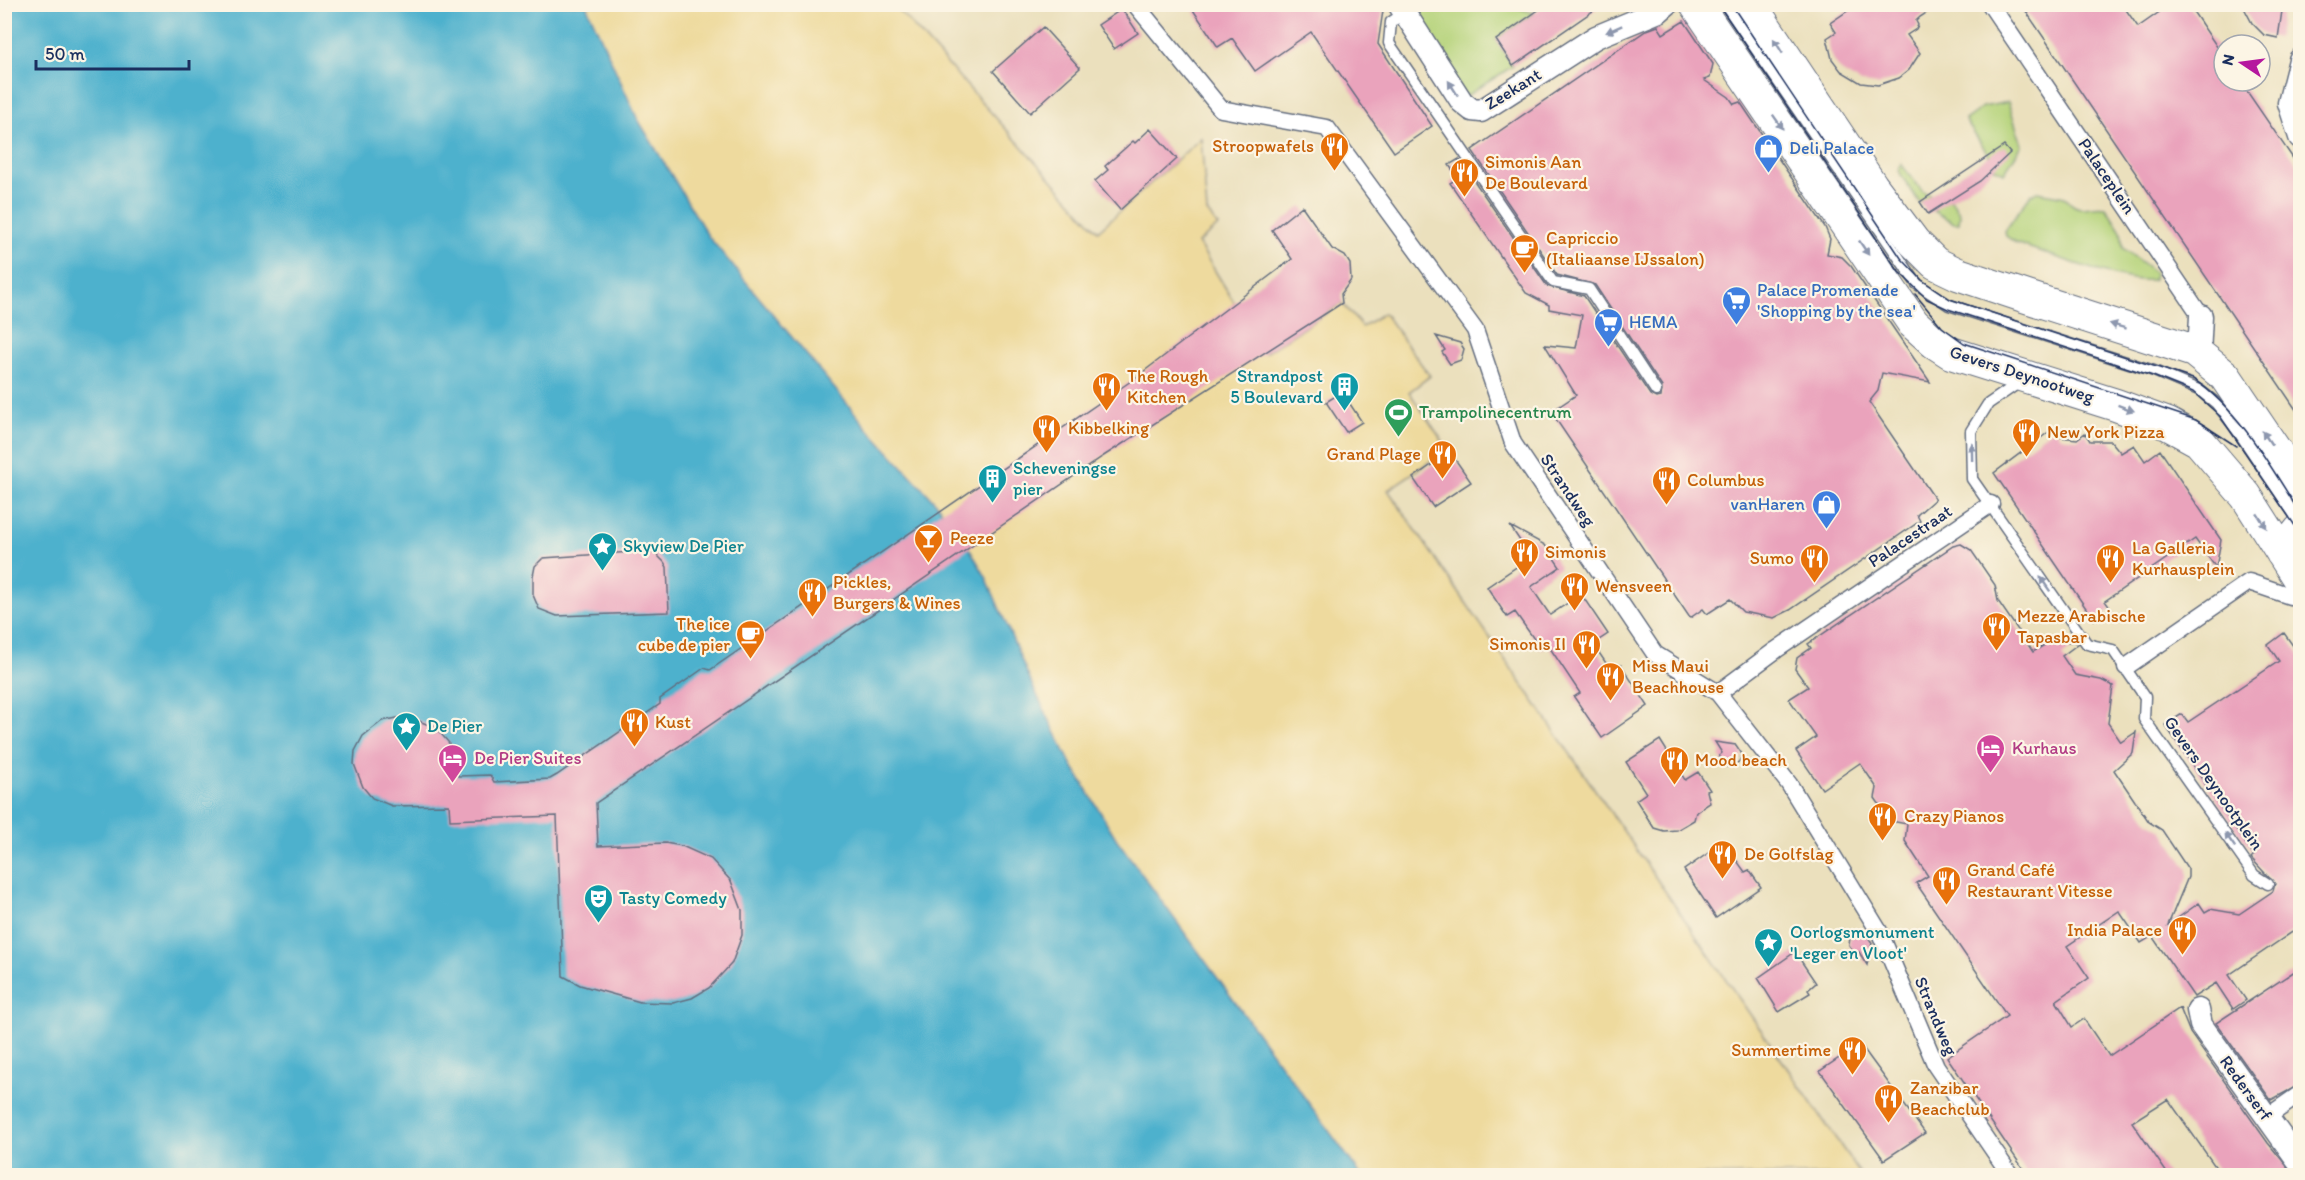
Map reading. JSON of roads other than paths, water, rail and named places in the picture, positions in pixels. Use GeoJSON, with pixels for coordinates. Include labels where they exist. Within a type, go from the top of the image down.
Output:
{"type":"FeatureCollection","features":[{"type":"Feature","properties":{"kind":"main road","name":"Gevers Deynootweg"},"geometry":{"type":"LineString","coordinates":[[1696,4],[1832,199],[1913,323],[1934,342],[1951,353],[2158,420],[2199,441],[2246,496],[2294,543],[2295,588]]}},
{"type":"Feature","properties":{"kind":"main road"},"geometry":{"type":"LineString","coordinates":[[1750,4],[1872,186],[1914,242],[1935,263],[1958,274],[2181,346],[2199,355],[2225,376],[2301,487]]}},
{"type":"Feature","properties":{"kind":"street","name":"Strandweg"},"geometry":{"type":"LineString","coordinates":[[1135,4],[1221,109],[1327,128],[1475,330],[1513,443],[1655,654],[1718,693],[1789,784],[1880,933],[1936,1066],[2011,1176]]}},
{"type":"Feature","properties":{"kind":"street","name":"Zeekant"},"geometry":{"type":"LineString","coordinates":[[1402,9],[1462,102],[1472,110],[1481,111],[1596,37],[1659,11],[1667,4]]}},
{"type":"Feature","properties":{"kind":"street","name":"Palaceplein"},"geometry":{"type":"LineString","coordinates":[[1990,4],[2201,316],[2199,355]]}},
{"type":"Feature","properties":{"kind":"street"},"geometry":{"type":"LineString","coordinates":[[2300,61],[2289,103],[2301,136]]}},
{"type":"Feature","properties":{"kind":"street","name":"Palacestraat"},"geometry":{"type":"LineString","coordinates":[[1718,693],[1776,650],[1991,504]]}},
{"type":"Feature","properties":{"kind":"street"},"geometry":{"type":"LineString","coordinates":[[2126,666],[2249,582],[2295,588]]}},
{"type":"Feature","properties":{"kind":"street","name":"Rederserf"},"geometry":{"type":"LineString","coordinates":[[2198,1010],[2201,1025],[2301,1163]]}},
{"type":"Feature","properties":{"kind":"street"},"geometry":{"type":"LineString","coordinates":[[2267,1117],[2301,1094]]}},
{"type":"Feature","properties":{"kind":"lane"},"geometry":{"type":"LineString","coordinates":[[1725,4],[1917,284],[1949,305],[2154,370],[2201,391],[2216,404],[2240,434],[2301,523]]}},
{"type":"Feature","properties":{"kind":"lane"},"geometry":{"type":"LineString","coordinates":[[1402,9],[1391,22],[1389,43],[1553,282],[1588,289],[1656,391]]}},
{"type":"Feature","properties":{"kind":"lane"},"geometry":{"type":"LineString","coordinates":[[1991,504],[1972,479],[1971,431],[1988,404],[2015,384],[2031,378]]}},
{"type":"Feature","properties":{"kind":"lane","name":"Gevers Deynootplein"},"geometry":{"type":"LineString","coordinates":[[1991,504],[2087,644],[2114,650],[2126,666],[2145,697],[2144,719],[2254,875],[2268,884]]}},
{"type":"Feature","properties":{"kind":"water"},"geometry":{"type":"Polygon","coordinates":[[[5,4],[586,5],[637,118],[708,236],[868,429],[936,503],[972,553],[986,577],[1033,687],[1070,762],[1117,840],[1361,1175],[5,1176],[5,4]]]}},
{"type":"Feature","properties":{"kind":"tram line"},"geometry":{"type":"LineString","coordinates":[[1718,4],[1899,272],[1927,299],[1948,309],[2153,376],[2193,392],[2220,416],[2300,533]]}},
{"type":"Feature","properties":{"kind":"tram line"},"geometry":{"type":"LineString","coordinates":[[1731,4],[1901,258],[1922,280],[1950,299],[2193,379],[2210,391],[2239,422],[2266,458],[2300,513]]}},
{"type":"Feature","properties":{"kind":"tram line"},"geometry":{"type":"LineString","coordinates":[[1915,294],[1942,327],[1964,343],[2196,420],[2236,446]]}},
{"type":"Feature","properties":{"kind":"place","name":"Stroopwafels"},"geometry":{"type":"Point","coordinates":[1335,172]}},
{"type":"Feature","properties":{"kind":"place","name":"Deli Palace"},"geometry":{"type":"Point","coordinates":[1768,174]}},
{"type":"Feature","properties":{"kind":"place","name":"Simonis Aan De Boulevard"},"geometry":{"type":"Point","coordinates":[1464,198]}},
{"type":"Feature","properties":{"kind":"place","name":"Capriccio (Italiaanse IJssalon)"},"geometry":{"type":"Point","coordinates":[1525,274]}},
{"type":"Feature","properties":{"kind":"place","name":"Palace Promenade 'Shopping by the sea'"},"geometry":{"type":"Point","coordinates":[1736,326]}},
{"type":"Feature","properties":{"kind":"place","name":"HEMA"},"geometry":{"type":"Point","coordinates":[1608,348]}},
{"type":"Feature","properties":{"kind":"place","name":"The Rough Kitchen"},"geometry":{"type":"Point","coordinates":[1106,412]}},
{"type":"Feature","properties":{"kind":"place","name":"Strandpost 5 Boulevard"},"geometry":{"type":"Point","coordinates":[1344,412]}},
{"type":"Feature","properties":{"kind":"place","name":"Trampolinecentrum"},"geometry":{"type":"Point","coordinates":[1398,438]}},
{"type":"Feature","properties":{"kind":"place","name":"Kibbelking"},"geometry":{"type":"Point","coordinates":[1047,454]}},
{"type":"Feature","properties":{"kind":"place","name":"New York Pizza"},"geometry":{"type":"Point","coordinates":[2026,458]}},
{"type":"Feature","properties":{"kind":"place","name":"Grand Plage"},"geometry":{"type":"Point","coordinates":[1442,480]}},
{"type":"Feature","properties":{"kind":"place","name":"Scheveningse pier"},"geometry":{"type":"Point","coordinates":[992,504]}},
{"type":"Feature","properties":{"kind":"place","name":"Columbus"},"geometry":{"type":"Point","coordinates":[1666,506]}},
{"type":"Feature","properties":{"kind":"place","name":"vanHaren"},"geometry":{"type":"Point","coordinates":[1826,530]}},
{"type":"Feature","properties":{"kind":"place","name":"Peeze"},"geometry":{"type":"Point","coordinates":[929,564]}},
{"type":"Feature","properties":{"kind":"place","name":"Skyview De Pier"},"geometry":{"type":"Point","coordinates":[602,572]}},
{"type":"Feature","properties":{"kind":"place","name":"Simonis"},"geometry":{"type":"Point","coordinates":[1524,578]}},
{"type":"Feature","properties":{"kind":"place","name":"Sumo"},"geometry":{"type":"Point","coordinates":[1815,584]}},
{"type":"Feature","properties":{"kind":"place","name":"La Galleria Kurhausplein"},"geometry":{"type":"Point","coordinates":[2111,584]}},
{"type":"Feature","properties":{"kind":"place","name":"Wensveen"},"geometry":{"type":"Point","coordinates":[1574,612]}},
{"type":"Feature","properties":{"kind":"place","name":"Pickles, Burgers & Wines"},"geometry":{"type":"Point","coordinates":[812,618]}},
{"type":"Feature","properties":{"kind":"place","name":"Mezze Arabische Tapasbar"},"geometry":{"type":"Point","coordinates":[1996,652]}},
{"type":"Feature","properties":{"kind":"place","name":"The ice cube de pier"},"geometry":{"type":"Point","coordinates":[751,660]}},
{"type":"Feature","properties":{"kind":"place","name":"Simonis II"},"geometry":{"type":"Point","coordinates":[1587,670]}},
{"type":"Feature","properties":{"kind":"place","name":"Miss Maui Beachhouse"},"geometry":{"type":"Point","coordinates":[1611,702]}},
{"type":"Feature","properties":{"kind":"place","name":"Kust"},"geometry":{"type":"Point","coordinates":[634,748]}},
{"type":"Feature","properties":{"kind":"place","name":"De Pier"},"geometry":{"type":"Point","coordinates":[406,752]}},
{"type":"Feature","properties":{"kind":"place","name":"Kurhaus"},"geometry":{"type":"Point","coordinates":[1991,774]}},
{"type":"Feature","properties":{"kind":"place","name":"De Pier Suites"},"geometry":{"type":"Point","coordinates":[453,784]}},
{"type":"Feature","properties":{"kind":"place","name":"Mood beach"},"geometry":{"type":"Point","coordinates":[1674,786]}},
{"type":"Feature","properties":{"kind":"place","name":"Crazy Pianos"},"geometry":{"type":"Point","coordinates":[1883,842]}},
{"type":"Feature","properties":{"kind":"place","name":"De Golfslag"},"geometry":{"type":"Point","coordinates":[1723,880]}},
{"type":"Feature","properties":{"kind":"place","name":"Grand Café Restaurant Vitesse"},"geometry":{"type":"Point","coordinates":[1946,906]}},
{"type":"Feature","properties":{"kind":"place","name":"Tasty Comedy"},"geometry":{"type":"Point","coordinates":[598,924]}},
{"type":"Feature","properties":{"kind":"place","name":"India Palace"},"geometry":{"type":"Point","coordinates":[2183,956]}},
{"type":"Feature","properties":{"kind":"place","name":"Oorlogsmonument 'Leger en Vloot'"},"geometry":{"type":"Point","coordinates":[1769,968]}},
{"type":"Feature","properties":{"kind":"place","name":"Summertime"},"geometry":{"type":"Point","coordinates":[1852,1076]}},
{"type":"Feature","properties":{"kind":"place","name":"Zanzibar Beachclub"},"geometry":{"type":"Point","coordinates":[1889,1124]}}]}
